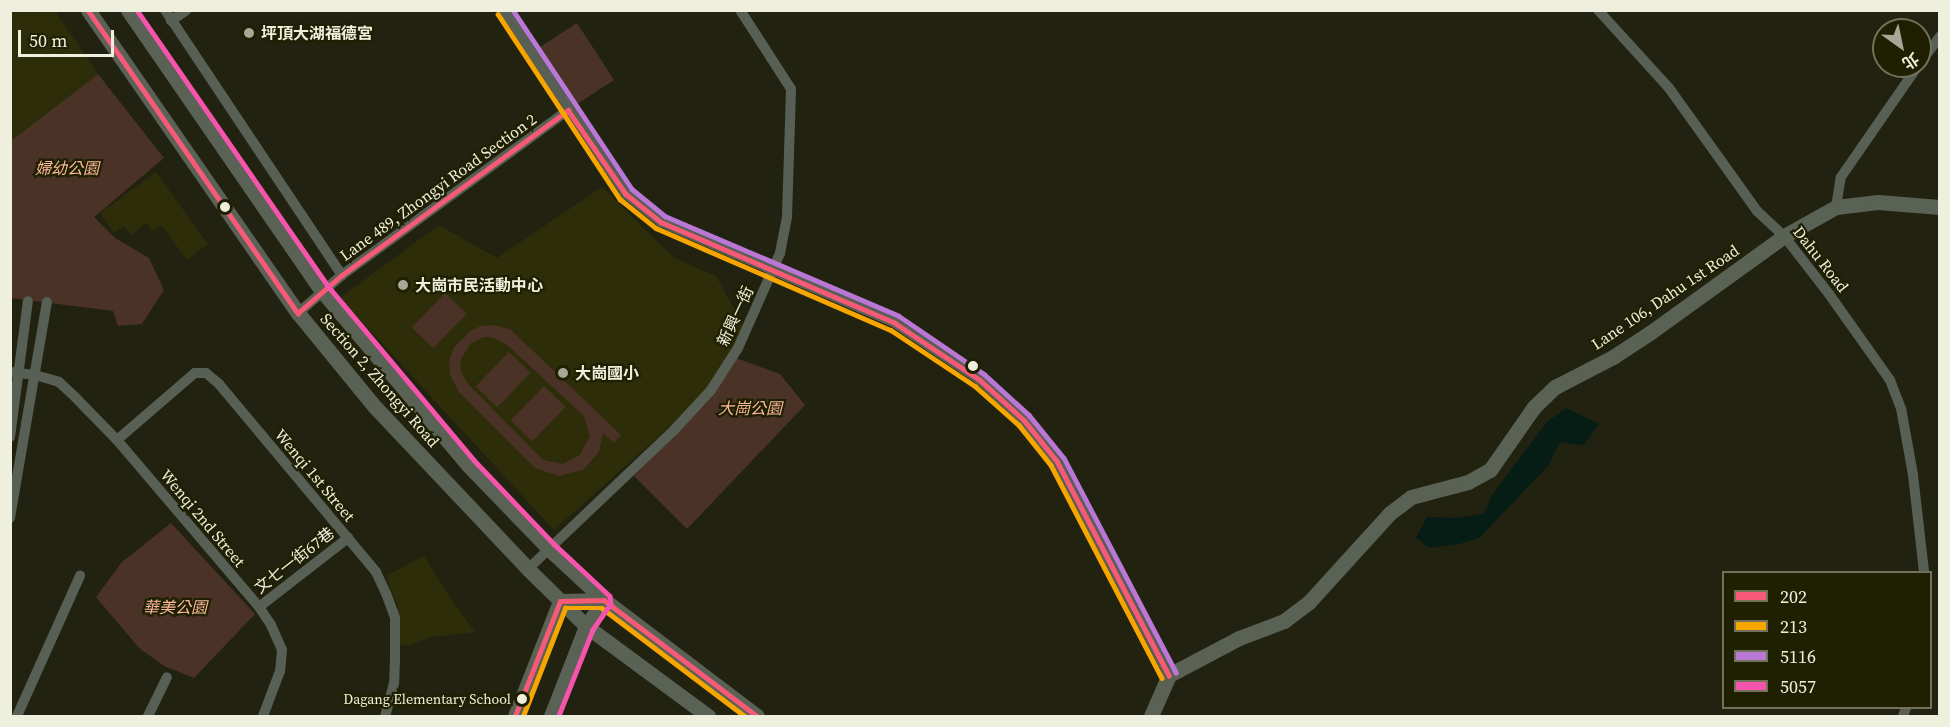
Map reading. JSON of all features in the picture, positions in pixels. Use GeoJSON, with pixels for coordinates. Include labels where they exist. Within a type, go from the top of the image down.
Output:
{"type":"FeatureCollection","features":[{"type":"Feature","properties":{"kind":"main road","name":"Section 2, Zhongyi Road"},"geometry":{"type":"LineString","coordinates":[[88,10],[298,313],[375,407],[528,569],[586,626],[708,717]]}},
{"type":"Feature","properties":{"kind":"main road","name":"Section 2, Zhongyi Road"},"geometry":{"type":"LineString","coordinates":[[128,10],[322,291],[468,465],[549,549],[603,600],[757,717]]}},
{"type":"Feature","properties":{"kind":"main road"},"geometry":{"type":"LineString","coordinates":[[1836,207],[1878,202],[1940,207]]}},
{"type":"Feature","properties":{"kind":"main road","name":"Lane 106, Dahu 1st Road"},"geometry":{"type":"LineString","coordinates":[[1169,675],[1239,638],[1284,621],[1309,602],[1390,513],[1411,497],[1468,482],[1490,470],[1534,406],[1555,387],[1613,357],[1784,236],[1836,207]]}},
{"type":"Feature","properties":{"kind":"main road"},"geometry":{"type":"LineString","coordinates":[[514,717],[560,601],[603,600]]}},
{"type":"Feature","properties":{"kind":"main road"},"geometry":{"type":"LineString","coordinates":[[551,717],[586,626],[603,600]]}},
{"type":"Feature","properties":{"kind":"main road"},"geometry":{"type":"LineString","coordinates":[[1151,717],[1169,675]]}},
{"type":"Feature","properties":{"kind":"street"},"geometry":{"type":"LineString","coordinates":[[165,10],[342,275]]}},
{"type":"Feature","properties":{"kind":"street"},"geometry":{"type":"LineString","coordinates":[[171,21],[187,10]]}},
{"type":"Feature","properties":{"kind":"street"},"geometry":{"type":"LineString","coordinates":[[504,10],[568,110],[626,194],[661,222],[895,322],[980,380],[1024,420],[1057,461],[1169,675]]}},
{"type":"Feature","properties":{"kind":"street","name":"新興一街"},"geometry":{"type":"LineString","coordinates":[[528,569],[675,429],[711,390],[738,348],[780,253],[787,218],[791,89],[740,10]]}},
{"type":"Feature","properties":{"kind":"street","name":"Dahu Road"},"geometry":{"type":"LineString","coordinates":[[1598,10],[1669,88],[1757,211],[1784,236],[1890,380],[1901,408],[1913,475],[1924,571]]}},
{"type":"Feature","properties":{"kind":"street"},"geometry":{"type":"LineString","coordinates":[[1836,207],[1841,177],[1910,78]]}},
{"type":"Feature","properties":{"kind":"street","name":"Lane 489, Zhongyi Road Section 2"},"geometry":{"type":"LineString","coordinates":[[298,313],[342,275],[568,110]]}},
{"type":"Feature","properties":{"kind":"street"},"geometry":{"type":"LineString","coordinates":[[10,437],[15,373],[28,301]]}},
{"type":"Feature","properties":{"kind":"street"},"geometry":{"type":"LineString","coordinates":[[10,518],[47,302]]}},
{"type":"Feature","properties":{"kind":"street","name":"Wenqi 2nd Street"},"geometry":{"type":"LineString","coordinates":[[15,373],[35,375],[59,382],[117,440],[259,607],[271,625],[282,650],[280,671],[263,717]]}},
{"type":"Feature","properties":{"kind":"street","name":"Wenqi 1st Street"},"geometry":{"type":"LineString","coordinates":[[117,440],[195,373],[206,373],[219,384],[376,572],[395,618],[394,683],[385,717]]}},
{"type":"Feature","properties":{"kind":"street","name":"文七一街67巷"},"geometry":{"type":"LineString","coordinates":[[259,607],[348,538]]}},
{"type":"Feature","properties":{"kind":"street"},"geometry":{"type":"LineString","coordinates":[[17,717],[80,576]]}},
{"type":"Feature","properties":{"kind":"street"},"geometry":{"type":"LineString","coordinates":[[148,717],[166,677]]}},
{"type":"Feature","properties":{"kind":"shaded area"},"geometry":{"type":"Polygon","coordinates":[[[11,11],[55,11],[98,74],[11,141],[11,11]]]}},
{"type":"Feature","properties":{"kind":"shaded area"},"geometry":{"type":"Polygon","coordinates":[[[156,172],[208,244],[187,260],[161,225],[153,231],[146,223],[131,235],[124,226],[114,233],[100,213],[156,172]]]}},
{"type":"Feature","properties":{"kind":"shaded area","name":"大崗國小"},"geometry":{"type":"Polygon","coordinates":[[[602,187],[674,258],[716,276],[744,326],[736,346],[699,400],[554,530],[340,298],[439,225],[497,258],[602,187]]]}},
{"type":"Feature","properties":{"kind":"shaded area"},"geometry":{"type":"Polygon","coordinates":[[[1566,408],[1599,424],[1584,445],[1560,442],[1548,466],[1479,538],[1459,544],[1430,548],[1416,538],[1427,517],[1456,518],[1484,514],[1492,495],[1547,422],[1566,408]]]}},
{"type":"Feature","properties":{"kind":"shaded area"},"geometry":{"type":"Polygon","coordinates":[[[424,556],[475,632],[432,637],[407,646],[399,644],[398,607],[386,576],[424,556]]]}},
{"type":"Feature","properties":{"kind":"green space"},"geometry":{"type":"Polygon","coordinates":[[[577,23],[614,80],[576,105],[539,48],[577,23]]]}},
{"type":"Feature","properties":{"kind":"green space","name":"婦幼公園"},"geometry":{"type":"Polygon","coordinates":[[[98,74],[164,158],[94,217],[115,238],[149,258],[164,290],[142,324],[118,326],[113,311],[11,298],[11,141],[98,74]]]}},
{"type":"Feature","properties":{"kind":"green space"},"geometry":{"type":"Polygon","coordinates":[[[445,293],[467,314],[433,348],[412,328],[445,293]]]}},
{"type":"Feature","properties":{"kind":"green space"},"geometry":{"type":"Polygon","coordinates":[[[495,325],[511,330],[621,435],[614,443],[603,433],[599,452],[583,470],[559,476],[535,468],[459,392],[450,375],[449,361],[454,347],[472,330],[481,326],[495,325]],[[483,337],[470,344],[460,361],[461,372],[468,384],[543,460],[563,464],[580,455],[590,436],[584,416],[506,344],[492,337],[483,337]]]}},
{"type":"Feature","properties":{"kind":"green space"},"geometry":{"type":"Polygon","coordinates":[[[509,352],[531,373],[497,407],[476,387],[509,352]]]}},
{"type":"Feature","properties":{"kind":"green space","name":"大崗公園"},"geometry":{"type":"Polygon","coordinates":[[[736,358],[780,374],[805,405],[687,529],[634,476],[713,393],[736,358]]]}},
{"type":"Feature","properties":{"kind":"green space"},"geometry":{"type":"Polygon","coordinates":[[[544,386],[566,407],[532,441],[511,421],[544,386]]]}},
{"type":"Feature","properties":{"kind":"green space","name":"華美公園"},"geometry":{"type":"Polygon","coordinates":[[[171,523],[255,614],[194,678],[164,666],[139,648],[96,597],[122,562],[171,523]]]}},
{"type":"Feature","properties":{"kind":"transit line","name":"202"},"geometry":{"type":"LineString","coordinates":[[88,10],[298,313],[342,275],[568,110]]}},
{"type":"Feature","properties":{"kind":"transit line","name":"5057"},"geometry":{"type":"LineString","coordinates":[[137,10],[328,286],[474,460],[554,544],[610,596],[611,604],[593,630],[559,716]]}},
{"type":"Feature","properties":{"kind":"transit line","name":"5116"},"geometry":{"type":"LineString","coordinates":[[513,10],[632,189],[665,216],[899,316],[984,374],[1029,415],[1064,458],[1176,672]]}},
{"type":"Feature","properties":{"kind":"transit line","name":"213"},"geometry":{"type":"LineString","coordinates":[[498,14],[620,199],[656,228],[891,330],[975,386],[1019,425],[1051,465],[1162,678]]}},
{"type":"Feature","properties":{"kind":"transit line","name":"202"},"geometry":{"type":"LineString","coordinates":[[568,110],[626,194],[661,222],[895,323],[980,380],[1024,420],[1057,461],[1169,675]]}},
{"type":"Feature","properties":{"kind":"transit line","name":"202"},"geometry":{"type":"LineString","coordinates":[[515,716],[560,601],[604,600],[757,716]]}},
{"type":"Feature","properties":{"kind":"transit line","name":"213"},"geometry":{"type":"LineString","coordinates":[[523,716],[565,608],[602,608],[745,716]]}},
{"type":"Feature","properties":{"kind":"place","name":"坪頂大湖福德宮"},"geometry":{"type":"Point","coordinates":[249,33]}},
{"type":"Feature","properties":{"kind":"place","name":"大崗市民活動中心"},"geometry":{"type":"Point","coordinates":[403,285]}},
{"type":"Feature","properties":{"kind":"place","name":"大崗國小"},"geometry":{"type":"Point","coordinates":[563,373]}},
{"type":"Feature","properties":{"kind":"place","name":"Dagang Elementary School"},"geometry":{"type":"Point","coordinates":[522,699]}}]}
